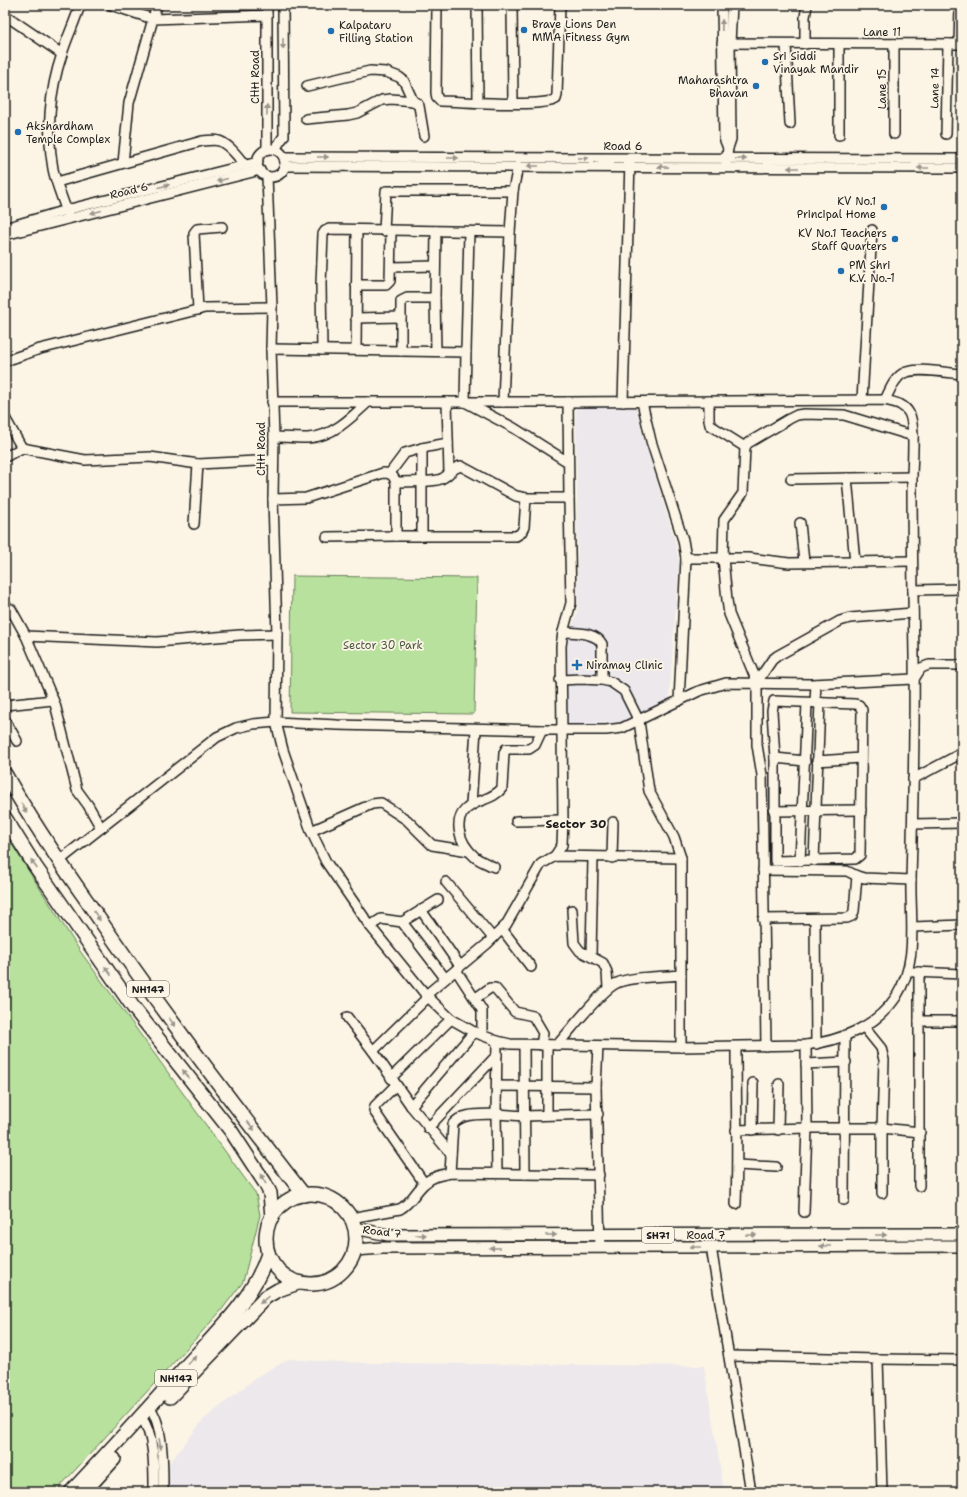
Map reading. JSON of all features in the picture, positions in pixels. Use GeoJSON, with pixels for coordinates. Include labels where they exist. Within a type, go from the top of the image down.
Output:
{"type":"FeatureCollection","features":[{"type":"Feature","properties":{"kind":"highway","name":"NH147"},"geometry":{"type":"LineString","coordinates":[[5,774],[30,818],[121,952],[203,1064],[304,1195]]}},
{"type":"Feature","properties":{"kind":"highway","name":"NH147"},"geometry":{"type":"LineString","coordinates":[[5,818],[35,866],[133,1007],[235,1137],[270,1193],[272,1217]]}},
{"type":"Feature","properties":{"kind":"highway","name":"NH147"},"geometry":{"type":"LineString","coordinates":[[304,1195],[322,1196],[332,1199],[341,1206],[353,1223],[356,1239],[355,1250],[350,1262],[343,1271],[332,1279],[320,1283],[310,1284],[298,1282],[281,1274],[268,1254],[266,1238],[272,1217],[283,1204],[304,1195]]}},
{"type":"Feature","properties":{"kind":"highway","name":"NH147"},"geometry":{"type":"LineString","coordinates":[[84,1492],[235,1312],[254,1286],[263,1270],[268,1254]]}},
{"type":"Feature","properties":{"kind":"highway","name":"NH147"},"geometry":{"type":"LineString","coordinates":[[71,1492],[266,1297],[278,1290],[298,1282]]}},
{"type":"Feature","properties":{"kind":"main road","name":"Road 7"},"geometry":{"type":"LineString","coordinates":[[353,1223],[388,1235],[962,1234]]}},
{"type":"Feature","properties":{"kind":"main road","name":"Road 7"},"geometry":{"type":"LineString","coordinates":[[355,1250],[382,1248],[962,1246]]}},
{"type":"Feature","properties":{"kind":"street"},"geometry":{"type":"LineString","coordinates":[[68,214],[54,171],[49,136],[49,123],[54,82],[62,54],[80,5]]}},
{"type":"Feature","properties":{"kind":"street"},"geometry":{"type":"LineString","coordinates":[[111,5],[153,19],[267,15]]}},
{"type":"Feature","properties":{"kind":"street"},"geometry":{"type":"LineString","coordinates":[[123,163],[129,102],[157,5]]}},
{"type":"Feature","properties":{"kind":"street","name":"CHH Road"},"geometry":{"type":"LineString","coordinates":[[267,5],[271,149]]}},
{"type":"Feature","properties":{"kind":"street"},"geometry":{"type":"LineString","coordinates":[[271,149],[279,151],[285,162],[280,174],[276,176],[262,170],[260,154],[271,149],[284,136],[283,5]]}},
{"type":"Feature","properties":{"kind":"street"},"geometry":{"type":"LineString","coordinates":[[437,5],[437,98],[440,101],[513,103],[543,103],[552,102],[556,99],[560,5]]}},
{"type":"Feature","properties":{"kind":"street"},"geometry":{"type":"LineString","coordinates":[[478,5],[478,102]]}},
{"type":"Feature","properties":{"kind":"street"},"geometry":{"type":"LineString","coordinates":[[512,5],[513,103]]}},
{"type":"Feature","properties":{"kind":"street"},"geometry":{"type":"LineString","coordinates":[[722,5],[726,43],[731,139],[728,148],[726,169]]}},
{"type":"Feature","properties":{"kind":"street"},"geometry":{"type":"LineString","coordinates":[[726,43],[732,5]]}},
{"type":"Feature","properties":{"kind":"street"},"geometry":{"type":"LineString","coordinates":[[805,44],[805,17],[807,5]]}},
{"type":"Feature","properties":{"kind":"street"},"geometry":{"type":"LineString","coordinates":[[960,5],[961,44]]}},
{"type":"Feature","properties":{"kind":"street"},"geometry":{"type":"LineString","coordinates":[[5,15],[62,54]]}},
{"type":"Feature","properties":{"kind":"street","name":"Lane 11"},"geometry":{"type":"LineString","coordinates":[[726,43],[961,44]]}},
{"type":"Feature","properties":{"kind":"street"},"geometry":{"type":"LineString","coordinates":[[786,44],[790,124]]}},
{"type":"Feature","properties":{"kind":"street"},"geometry":{"type":"LineString","coordinates":[[839,44],[839,135]]}},
{"type":"Feature","properties":{"kind":"street","name":"Lane 15"},"geometry":{"type":"LineString","coordinates":[[894,44],[894,134]]}},
{"type":"Feature","properties":{"kind":"street","name":"Lane 14"},"geometry":{"type":"LineString","coordinates":[[946,134],[948,44]]}},
{"type":"Feature","properties":{"kind":"street"},"geometry":{"type":"LineString","coordinates":[[306,86],[378,70],[398,77],[404,81],[413,101]]}},
{"type":"Feature","properties":{"kind":"street"},"geometry":{"type":"LineString","coordinates":[[306,119],[348,115],[356,113],[382,100],[391,99],[413,101],[417,102],[419,106],[424,136]]}},
{"type":"Feature","properties":{"kind":"street"},"geometry":{"type":"LineString","coordinates":[[57,182],[202,141],[214,140],[226,144],[245,165]]}},
{"type":"Feature","properties":{"kind":"street","name":"Road 6"},"geometry":{"type":"LineString","coordinates":[[285,162],[518,166],[727,159],[962,159]]}},
{"type":"Feature","properties":{"kind":"street","name":"Road 6"},"geometry":{"type":"LineString","coordinates":[[285,162],[630,162],[726,169],[962,168]]}},
{"type":"Feature","properties":{"kind":"street"},"geometry":{"type":"LineString","coordinates":[[623,402],[630,162]]}},
{"type":"Feature","properties":{"kind":"street","name":"Road 6"},"geometry":{"type":"LineString","coordinates":[[5,235],[68,214],[245,165],[262,170]]}},
{"type":"Feature","properties":{"kind":"street"},"geometry":{"type":"LineString","coordinates":[[503,402],[510,232],[518,166]]}},
{"type":"Feature","properties":{"kind":"street","name":"CHH Road"},"geometry":{"type":"LineString","coordinates":[[262,170],[272,307],[271,349],[272,402],[274,437],[273,499],[277,634],[276,722],[283,750],[312,831],[326,862],[370,926],[427,996],[451,1019],[478,1033],[497,1041],[510,1044],[682,1047],[806,1045],[816,1044],[845,1035],[864,1027],[881,1015],[896,996],[907,972],[913,927],[911,880],[914,679],[912,590],[913,427],[910,414],[902,404],[885,400],[642,402],[272,402]]}},
{"type":"Feature","properties":{"kind":"street","name":"Road 6"},"geometry":{"type":"LineString","coordinates":[[5,228],[262,170]]}},
{"type":"Feature","properties":{"kind":"street"},"geometry":{"type":"LineString","coordinates":[[356,285],[386,285],[390,281],[391,267],[386,191],[514,191]]}},
{"type":"Feature","properties":{"kind":"street"},"geometry":{"type":"LineString","coordinates":[[198,310],[194,233],[198,229],[222,227]]}},
{"type":"Feature","properties":{"kind":"street"},"geometry":{"type":"LineString","coordinates":[[322,350],[321,284],[323,234],[325,231],[329,229],[510,232]]}},
{"type":"Feature","properties":{"kind":"street"},"geometry":{"type":"LineString","coordinates":[[356,350],[357,230]]}},
{"type":"Feature","properties":{"kind":"street"},"geometry":{"type":"LineString","coordinates":[[862,400],[872,230]]}},
{"type":"Feature","properties":{"kind":"street"},"geometry":{"type":"LineString","coordinates":[[436,231],[436,351]]}},
{"type":"Feature","properties":{"kind":"street"},"geometry":{"type":"LineString","coordinates":[[469,232],[465,402],[514,428],[568,462]]}},
{"type":"Feature","properties":{"kind":"street"},"geometry":{"type":"LineString","coordinates":[[391,267],[436,266]]}},
{"type":"Feature","properties":{"kind":"street"},"geometry":{"type":"LineString","coordinates":[[401,351],[401,301],[403,299],[435,298]]}},
{"type":"Feature","properties":{"kind":"street"},"geometry":{"type":"LineString","coordinates":[[5,361],[40,349],[205,308],[272,307]]}},
{"type":"Feature","properties":{"kind":"street"},"geometry":{"type":"LineString","coordinates":[[356,318],[401,316]]}},
{"type":"Feature","properties":{"kind":"street"},"geometry":{"type":"LineString","coordinates":[[271,349],[466,352]]}},
{"type":"Feature","properties":{"kind":"street"},"geometry":{"type":"LineString","coordinates":[[885,400],[897,379],[902,374],[911,370],[962,374]]}},
{"type":"Feature","properties":{"kind":"street"},"geometry":{"type":"LineString","coordinates":[[709,401],[710,424],[745,447]]}},
{"type":"Feature","properties":{"kind":"street"},"geometry":{"type":"LineString","coordinates":[[274,437],[309,438],[322,435],[343,425],[368,402]]}},
{"type":"Feature","properties":{"kind":"street"},"geometry":{"type":"LineString","coordinates":[[447,402],[449,473]]}},
{"type":"Feature","properties":{"kind":"street"},"geometry":{"type":"LineString","coordinates":[[373,1051],[445,978],[493,938],[506,925],[541,864],[555,856],[562,845],[561,646],[563,632],[571,603],[568,402]]}},
{"type":"Feature","properties":{"kind":"street"},"geometry":{"type":"LineString","coordinates":[[642,402],[650,441],[683,540],[686,558],[679,701]]}},
{"type":"Feature","properties":{"kind":"street"},"geometry":{"type":"LineString","coordinates":[[766,1046],[762,775],[757,745],[757,682],[729,614],[723,558],[724,520],[743,493],[745,447],[752,440],[797,415],[844,415],[912,436]]}},
{"type":"Feature","properties":{"kind":"street"},"geometry":{"type":"LineString","coordinates":[[5,418],[22,448]]}},
{"type":"Feature","properties":{"kind":"street"},"geometry":{"type":"LineString","coordinates":[[390,473],[405,453],[448,443]]}},
{"type":"Feature","properties":{"kind":"street"},"geometry":{"type":"LineString","coordinates":[[5,457],[22,448],[85,460],[150,457],[198,464],[274,460]]}},
{"type":"Feature","properties":{"kind":"street"},"geometry":{"type":"LineString","coordinates":[[422,448],[422,536]]}},
{"type":"Feature","properties":{"kind":"street"},"geometry":{"type":"LineString","coordinates":[[194,524],[198,464]]}},
{"type":"Feature","properties":{"kind":"street"},"geometry":{"type":"LineString","coordinates":[[396,482],[436,480],[444,478],[454,467],[461,466],[516,496],[526,498],[569,498]]}},
{"type":"Feature","properties":{"kind":"street"},"geometry":{"type":"LineString","coordinates":[[273,499],[306,498],[317,496],[383,473],[390,473],[394,476],[396,482],[396,536]]}},
{"type":"Feature","properties":{"kind":"street"},"geometry":{"type":"LineString","coordinates":[[791,479],[912,477]]}},
{"type":"Feature","properties":{"kind":"street"},"geometry":{"type":"LineString","coordinates":[[847,478],[855,562]]}},
{"type":"Feature","properties":{"kind":"street"},"geometry":{"type":"LineString","coordinates":[[327,537],[516,536],[521,533],[524,527],[526,498]]}},
{"type":"Feature","properties":{"kind":"street"},"geometry":{"type":"LineString","coordinates":[[800,523],[804,562]]}},
{"type":"Feature","properties":{"kind":"street"},"geometry":{"type":"LineString","coordinates":[[686,558],[749,558],[789,563],[912,561]]}},
{"type":"Feature","properties":{"kind":"street"},"geometry":{"type":"LineString","coordinates":[[912,590],[962,589]]}},
{"type":"Feature","properties":{"kind":"street"},"geometry":{"type":"LineString","coordinates":[[5,606],[11,609],[26,636],[53,700],[77,790],[88,805],[101,828]]}},
{"type":"Feature","properties":{"kind":"street"},"geometry":{"type":"LineString","coordinates":[[757,682],[777,656],[840,621],[859,616],[913,613]]}},
{"type":"Feature","properties":{"kind":"street"},"geometry":{"type":"LineString","coordinates":[[563,632],[595,636],[599,639],[602,644],[602,680]]}},
{"type":"Feature","properties":{"kind":"street"},"geometry":{"type":"LineString","coordinates":[[26,636],[157,642],[240,635],[277,634]]}},
{"type":"Feature","properties":{"kind":"street"},"geometry":{"type":"LineString","coordinates":[[59,861],[217,737],[236,728],[253,724],[276,722],[562,731],[622,728],[661,708],[712,686],[726,683],[757,682],[816,684],[914,679],[921,668],[929,665],[962,665]]}},
{"type":"Feature","properties":{"kind":"street"},"geometry":{"type":"LineString","coordinates":[[560,680],[582,679],[611,682],[624,691],[638,721],[649,791],[674,837],[681,858],[682,1047]]}},
{"type":"Feature","properties":{"kind":"street"},"geometry":{"type":"LineString","coordinates":[[807,870],[802,811],[805,761],[816,684]]}},
{"type":"Feature","properties":{"kind":"street"},"geometry":{"type":"LineString","coordinates":[[5,705],[53,700]]}},
{"type":"Feature","properties":{"kind":"street"},"geometry":{"type":"LineString","coordinates":[[774,701],[814,703],[855,704],[859,705],[862,710],[860,854],[859,857],[855,859],[774,861],[775,758],[772,711],[774,701]]}},
{"type":"Feature","properties":{"kind":"street"},"geometry":{"type":"LineString","coordinates":[[807,861],[816,810],[817,761],[814,703]]}},
{"type":"Feature","properties":{"kind":"street"},"geometry":{"type":"LineString","coordinates":[[5,720],[17,741]]}},
{"type":"Feature","properties":{"kind":"street"},"geometry":{"type":"LineString","coordinates":[[471,805],[476,729]]}},
{"type":"Feature","properties":{"kind":"street"},"geometry":{"type":"LineString","coordinates":[[494,867],[478,859],[469,851],[460,838],[458,825],[461,816],[471,805],[496,794],[502,788],[504,753],[506,749],[533,748],[542,730]]}},
{"type":"Feature","properties":{"kind":"street"},"geometry":{"type":"LineString","coordinates":[[913,779],[962,753]]}},
{"type":"Feature","properties":{"kind":"street"},"geometry":{"type":"LineString","coordinates":[[775,758],[805,761]]}},
{"type":"Feature","properties":{"kind":"street"},"geometry":{"type":"LineString","coordinates":[[817,761],[861,758]]}},
{"type":"Feature","properties":{"kind":"street"},"geometry":{"type":"LineString","coordinates":[[312,831],[372,804],[381,803],[411,824],[432,845],[469,851]]}},
{"type":"Feature","properties":{"kind":"street"},"geometry":{"type":"LineString","coordinates":[[774,811],[861,810]]}},
{"type":"Feature","properties":{"kind":"street"},"geometry":{"type":"LineString","coordinates":[[516,821],[563,820]]}},
{"type":"Feature","properties":{"kind":"street"},"geometry":{"type":"LineString","coordinates":[[612,858],[613,822]]}},
{"type":"Feature","properties":{"kind":"street"},"geometry":{"type":"LineString","coordinates":[[913,824],[962,823]]}},
{"type":"Feature","properties":{"kind":"street"},"geometry":{"type":"LineString","coordinates":[[555,856],[593,858],[681,858]]}},
{"type":"Feature","properties":{"kind":"street"},"geometry":{"type":"LineString","coordinates":[[591,955],[593,858]]}},
{"type":"Feature","properties":{"kind":"street"},"geometry":{"type":"LineString","coordinates":[[763,870],[847,871],[857,876],[911,880]]}},
{"type":"Feature","properties":{"kind":"street"},"geometry":{"type":"LineString","coordinates":[[763,919],[847,918],[852,916],[854,911],[857,876]]}},
{"type":"Feature","properties":{"kind":"street"},"geometry":{"type":"LineString","coordinates":[[446,882],[493,938]]}},
{"type":"Feature","properties":{"kind":"street"},"geometry":{"type":"LineString","coordinates":[[370,926],[381,919],[402,922],[438,900]]}},
{"type":"Feature","properties":{"kind":"street"},"geometry":{"type":"LineString","coordinates":[[411,1106],[478,1033],[483,1014],[481,1006],[421,910]]}},
{"type":"Feature","properties":{"kind":"street"},"geometry":{"type":"LineString","coordinates":[[572,910],[574,943],[580,951],[603,962],[605,966],[608,988]]}},
{"type":"Feature","properties":{"kind":"street"},"geometry":{"type":"LineString","coordinates":[[815,919],[816,1044]]}},
{"type":"Feature","properties":{"kind":"street"},"geometry":{"type":"LineString","coordinates":[[402,922],[445,978]]}},
{"type":"Feature","properties":{"kind":"street"},"geometry":{"type":"LineString","coordinates":[[913,927],[962,925]]}},
{"type":"Feature","properties":{"kind":"street"},"geometry":{"type":"LineString","coordinates":[[502,929],[531,967]]}},
{"type":"Feature","properties":{"kind":"street"},"geometry":{"type":"LineString","coordinates":[[907,972],[962,974]]}},
{"type":"Feature","properties":{"kind":"street"},"geometry":{"type":"LineString","coordinates":[[919,972],[919,1186]]}},
{"type":"Feature","properties":{"kind":"street"},"geometry":{"type":"LineString","coordinates":[[557,1045],[608,988],[616,983],[625,980],[681,975]]}},
{"type":"Feature","properties":{"kind":"street"},"geometry":{"type":"LineString","coordinates":[[476,998],[490,988],[495,988],[515,1012],[533,1016],[543,1033],[548,1086],[548,1115]]}},
{"type":"Feature","properties":{"kind":"street"},"geometry":{"type":"LineString","coordinates":[[347,1017],[373,1051],[411,1106],[451,1154]]}},
{"type":"Feature","properties":{"kind":"street"},"geometry":{"type":"LineString","coordinates":[[424,1183],[374,1111],[375,1106],[393,1081],[451,1019]]}},
{"type":"Feature","properties":{"kind":"street"},"geometry":{"type":"LineString","coordinates":[[919,1021],[962,1020]]}},
{"type":"Feature","properties":{"kind":"street"},"geometry":{"type":"LineString","coordinates":[[864,1027],[881,1048],[883,1053],[882,1193]]}},
{"type":"Feature","properties":{"kind":"street"},"geometry":{"type":"LineString","coordinates":[[844,1200],[846,1128],[845,1035]]}},
{"type":"Feature","properties":{"kind":"street"},"geometry":{"type":"LineString","coordinates":[[497,1041],[497,1173]]}},
{"type":"Feature","properties":{"kind":"street"},"geometry":{"type":"LineString","coordinates":[[524,1045],[525,1174]]}},
{"type":"Feature","properties":{"kind":"street"},"geometry":{"type":"LineString","coordinates":[[804,1212],[807,1128],[806,1045]]}},
{"type":"Feature","properties":{"kind":"street"},"geometry":{"type":"LineString","coordinates":[[598,1046],[596,1087],[598,1114],[600,1247]]}},
{"type":"Feature","properties":{"kind":"street"},"geometry":{"type":"LineString","coordinates":[[736,1047],[736,1204]]}},
{"type":"Feature","properties":{"kind":"street"},"geometry":{"type":"LineString","coordinates":[[428,1128],[497,1055]]}},
{"type":"Feature","properties":{"kind":"street"},"geometry":{"type":"LineString","coordinates":[[806,1064],[846,1062]]}},
{"type":"Feature","properties":{"kind":"street"},"geometry":{"type":"LineString","coordinates":[[752,1130],[753,1083]]}},
{"type":"Feature","properties":{"kind":"street"},"geometry":{"type":"LineString","coordinates":[[778,1130],[779,1084]]}},
{"type":"Feature","properties":{"kind":"street"},"geometry":{"type":"LineString","coordinates":[[497,1086],[596,1087]]}},
{"type":"Feature","properties":{"kind":"street"},"geometry":{"type":"LineString","coordinates":[[450,1173],[453,1124],[457,1119],[466,1116],[496,1114],[524,1116],[598,1114]]}},
{"type":"Feature","properties":{"kind":"street"},"geometry":{"type":"LineString","coordinates":[[736,1130],[882,1128],[920,1132]]}},
{"type":"Feature","properties":{"kind":"street"},"geometry":{"type":"LineString","coordinates":[[737,1165],[776,1166]]}},
{"type":"Feature","properties":{"kind":"street"},"geometry":{"type":"LineString","coordinates":[[353,1223],[400,1209],[407,1205],[424,1183],[436,1176],[450,1173],[598,1175]]}},
{"type":"Feature","properties":{"kind":"street"},"geometry":{"type":"LineString","coordinates":[[711,1247],[752,1492]]}},
{"type":"Feature","properties":{"kind":"street"},"geometry":{"type":"LineString","coordinates":[[729,1356],[962,1360]]}},
{"type":"Feature","properties":{"kind":"street"},"geometry":{"type":"LineString","coordinates":[[878,1359],[882,1492]]}},
{"type":"Feature","properties":{"kind":"street"},"geometry":{"type":"LineString","coordinates":[[148,1415],[154,1492]]}},
{"type":"Feature","properties":{"kind":"street"},"geometry":{"type":"LineString","coordinates":[[148,1415],[163,1457],[163,1492]]}},
{"type":"Feature","properties":{"kind":"shaded area"},"geometry":{"type":"Polygon","coordinates":[[[636,405],[643,436],[675,541],[679,563],[669,699],[621,723],[566,726],[566,647],[578,609],[576,408],[636,405]]]}},
{"type":"Feature","properties":{"kind":"shaded area"},"geometry":{"type":"Polygon","coordinates":[[[289,1359],[370,1363],[704,1366],[724,1492],[162,1492],[161,1474],[203,1420],[257,1377],[289,1359]]]}},
{"type":"Feature","properties":{"kind":"green space","name":"Sector 30 Park"},"geometry":{"type":"Polygon","coordinates":[[[292,576],[477,578],[474,714],[290,712],[292,576]]]}},
{"type":"Feature","properties":{"kind":"green space"},"geometry":{"type":"Polygon","coordinates":[[[5,834],[80,951],[256,1194],[260,1215],[243,1282],[220,1312],[55,1492],[5,1492],[5,834]]]}},
{"type":"Feature","properties":{"kind":"place","name":"Brave Lions Den MMA Fitness Gym"},"geometry":{"type":"Point","coordinates":[524,30]}},
{"type":"Feature","properties":{"kind":"place","name":"Kalpataru Filling Station"},"geometry":{"type":"Point","coordinates":[331,31]}},
{"type":"Feature","properties":{"kind":"place","name":"Sri Siddi Vinayak Mandir"},"geometry":{"type":"Point","coordinates":[765,62]}},
{"type":"Feature","properties":{"kind":"place","name":"Maharashtra Bhavan"},"geometry":{"type":"Point","coordinates":[756,86]}},
{"type":"Feature","properties":{"kind":"place","name":"Akshardham Temple Complex"},"geometry":{"type":"Point","coordinates":[18,132]}},
{"type":"Feature","properties":{"kind":"place","name":"KV No.1 Principal Home"},"geometry":{"type":"Point","coordinates":[884,207]}},
{"type":"Feature","properties":{"kind":"place","name":"KV No.1 Teachers Staff Quarters"},"geometry":{"type":"Point","coordinates":[895,239]}},
{"type":"Feature","properties":{"kind":"place","name":"PM Shri K.V. No.-1"},"geometry":{"type":"Point","coordinates":[841,271]}},
{"type":"Feature","properties":{"kind":"place","name":"Niramay Clinic"},"geometry":{"type":"Point","coordinates":[577,665]}},
{"type":"Feature","properties":{"kind":"district","name":"Sector 30"},"geometry":{"type":"Point","coordinates":[576,824]}}]}
